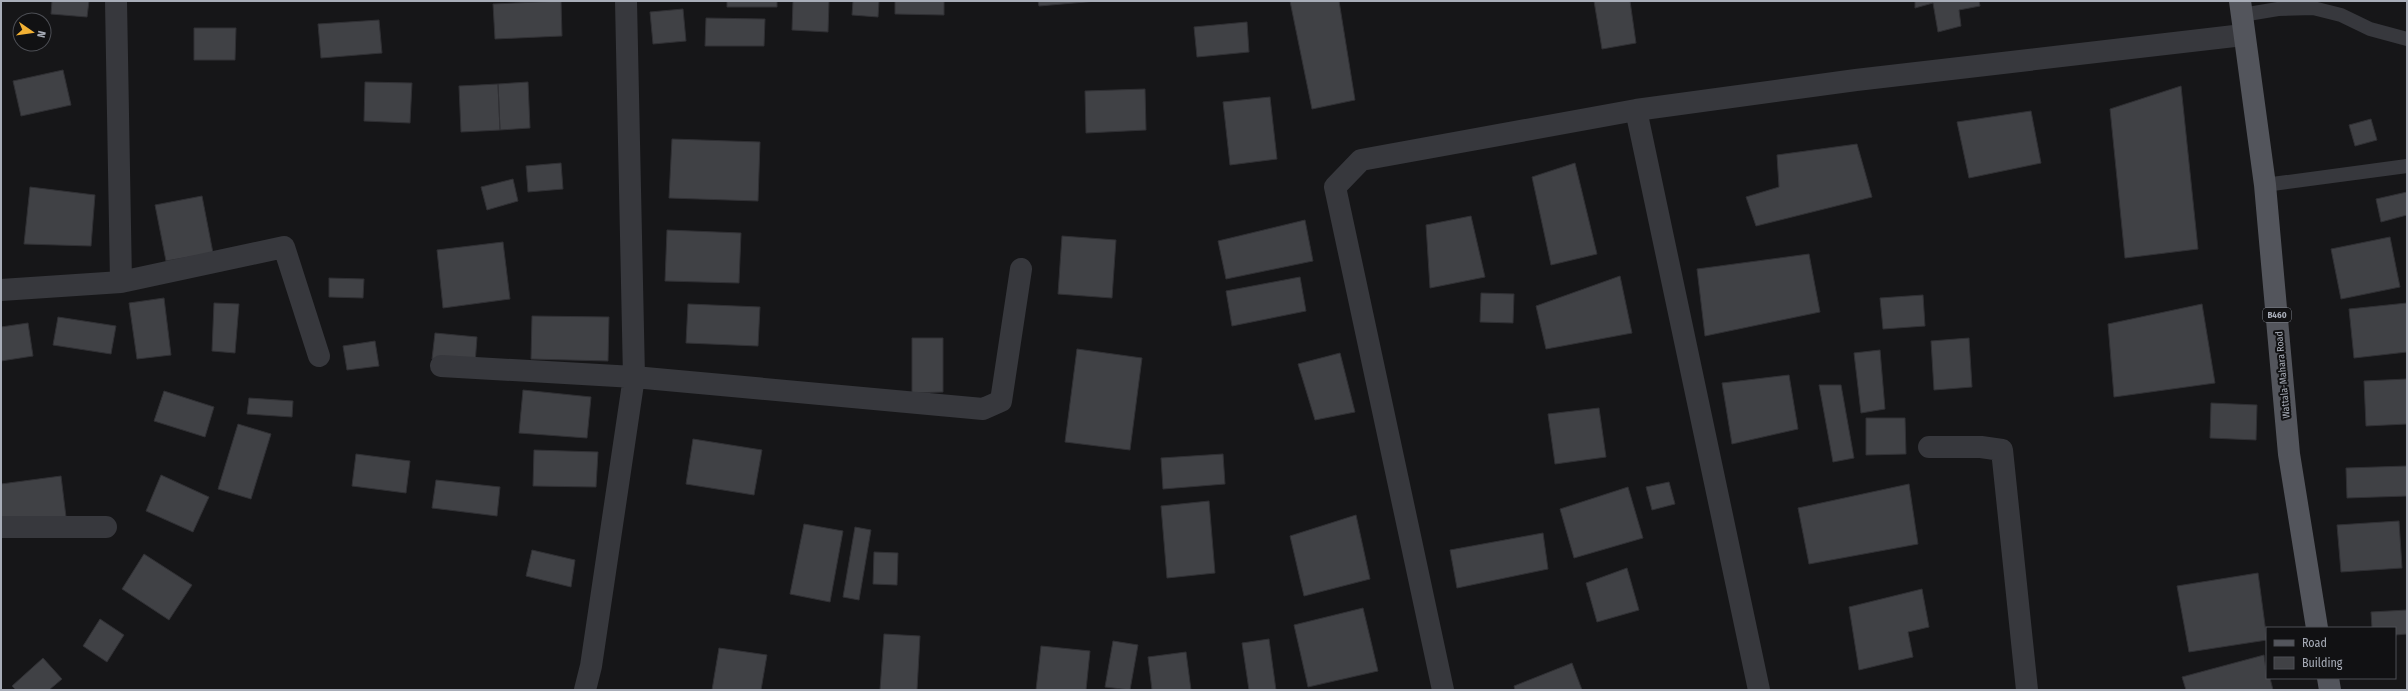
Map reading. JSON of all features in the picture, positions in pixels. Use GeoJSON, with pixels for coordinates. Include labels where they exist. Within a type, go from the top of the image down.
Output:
{"type":"FeatureCollection","features":[{"type":"Feature","properties":{"kind":"main road","name":"Wattala-Mahara Road"},"geometry":{"type":"LineString","coordinates":[[2242,17],[2265,185],[2289,454],[2317,627]]}},
{"type":"Feature","properties":{"kind":"main road"},"geometry":{"type":"LineString","coordinates":[[2328,679],[2330,690]]}},
{"type":"Feature","properties":{"kind":"street"},"geometry":{"type":"LineString","coordinates":[[116,1],[121,282]]}},
{"type":"Feature","properties":{"kind":"street"},"geometry":{"type":"LineString","coordinates":[[585,690],[592,666],[634,377],[626,1]]}},
{"type":"Feature","properties":{"kind":"street"},"geometry":{"type":"LineString","coordinates":[[1443,690],[1335,187],[1361,160],[1636,110],[1856,80],[2242,17]]}},
{"type":"Feature","properties":{"kind":"street"},"geometry":{"type":"LineString","coordinates":[[1636,110],[1759,690]]}},
{"type":"Feature","properties":{"kind":"street"},"geometry":{"type":"LineString","coordinates":[[1,290],[121,282],[284,247],[319,356]]}},
{"type":"Feature","properties":{"kind":"street"},"geometry":{"type":"LineString","coordinates":[[441,366],[634,377],[983,409],[1001,401],[1020,269]]}},
{"type":"Feature","properties":{"kind":"street"},"geometry":{"type":"LineString","coordinates":[[1929,447],[1981,447],[2002,450],[2027,690]]}},
{"type":"Feature","properties":{"kind":"street"},"geometry":{"type":"LineString","coordinates":[[1,527],[106,527]]}},
{"type":"Feature","properties":{"kind":"lane"},"geometry":{"type":"LineString","coordinates":[[2242,17],[2278,8],[2313,8],[2341,15],[2370,28],[2407,39]]}},
{"type":"Feature","properties":{"kind":"lane"},"geometry":{"type":"LineString","coordinates":[[2265,185],[2407,166]]}},
{"type":"Feature","properties":{"kind":"building"},"geometry":{"type":"Polygon","coordinates":[[[52,1],[89,1],[87,17],[52,14],[52,1]]]}},
{"type":"Feature","properties":{"kind":"building"},"geometry":{"type":"Polygon","coordinates":[[[561,1],[562,36],[495,39],[493,4],[561,1]]]}},
{"type":"Feature","properties":{"kind":"building"},"geometry":{"type":"Polygon","coordinates":[[[727,1],[777,1],[777,7],[727,7],[727,1]]]}},
{"type":"Feature","properties":{"kind":"building"},"geometry":{"type":"Polygon","coordinates":[[[793,1],[829,1],[828,32],[792,30],[793,1]]]}},
{"type":"Feature","properties":{"kind":"building"},"geometry":{"type":"Polygon","coordinates":[[[853,1],[879,1],[878,17],[852,15],[853,1]]]}},
{"type":"Feature","properties":{"kind":"building"},"geometry":{"type":"Polygon","coordinates":[[[895,1],[944,1],[944,15],[895,14],[895,1]]]}},
{"type":"Feature","properties":{"kind":"building"},"geometry":{"type":"Polygon","coordinates":[[[1038,1],[1097,1],[1039,6],[1038,1]]]}},
{"type":"Feature","properties":{"kind":"building"},"geometry":{"type":"Polygon","coordinates":[[[1290,1],[1339,1],[1355,100],[1312,109],[1290,1]]]}},
{"type":"Feature","properties":{"kind":"building"},"geometry":{"type":"Polygon","coordinates":[[[1594,1],[1630,1],[1636,43],[1602,49],[1594,1]]]}},
{"type":"Feature","properties":{"kind":"building"},"geometry":{"type":"Polygon","coordinates":[[[1915,1],[1979,1],[1980,6],[1959,10],[1961,26],[1938,32],[1933,3],[1915,8],[1915,1]]]}},
{"type":"Feature","properties":{"kind":"building"},"geometry":{"type":"Polygon","coordinates":[[[683,9],[686,41],[653,44],[650,12],[683,9]]]}},
{"type":"Feature","properties":{"kind":"building"},"geometry":{"type":"Polygon","coordinates":[[[706,18],[765,19],[764,46],[705,46],[706,18]]]}},
{"type":"Feature","properties":{"kind":"building"},"geometry":{"type":"Polygon","coordinates":[[[379,20],[382,53],[321,58],[318,24],[379,20]]]}},
{"type":"Feature","properties":{"kind":"building"},"geometry":{"type":"Polygon","coordinates":[[[1247,22],[1249,52],[1197,57],[1194,27],[1247,22]]]}},
{"type":"Feature","properties":{"kind":"building"},"geometry":{"type":"Polygon","coordinates":[[[194,28],[236,28],[235,60],[194,60],[194,28]]]}},
{"type":"Feature","properties":{"kind":"building"},"geometry":{"type":"Polygon","coordinates":[[[63,70],[71,105],[21,116],[13,81],[63,70]]]}},
{"type":"Feature","properties":{"kind":"building"},"geometry":{"type":"Polygon","coordinates":[[[365,82],[412,83],[410,123],[364,121],[365,82]]]}},
{"type":"Feature","properties":{"kind":"building"},"geometry":{"type":"Polygon","coordinates":[[[528,82],[530,128],[500,130],[498,84],[528,82]]]}},
{"type":"Feature","properties":{"kind":"building"},"geometry":{"type":"Polygon","coordinates":[[[498,84],[500,130],[461,132],[459,86],[498,84]]]}},
{"type":"Feature","properties":{"kind":"building"},"geometry":{"type":"Polygon","coordinates":[[[2181,86],[2198,249],[2125,258],[2110,109],[2181,86]]]}},
{"type":"Feature","properties":{"kind":"building"},"geometry":{"type":"Polygon","coordinates":[[[1145,89],[1146,130],[1086,133],[1085,91],[1145,89]]]}},
{"type":"Feature","properties":{"kind":"building"},"geometry":{"type":"Polygon","coordinates":[[[1270,97],[1277,159],[1230,165],[1223,102],[1270,97]]]}},
{"type":"Feature","properties":{"kind":"building"},"geometry":{"type":"Polygon","coordinates":[[[2031,111],[2041,163],[1969,178],[1957,122],[2031,111]]]}},
{"type":"Feature","properties":{"kind":"building"},"geometry":{"type":"Polygon","coordinates":[[[2371,119],[2377,140],[2355,146],[2349,125],[2371,119]]]}},
{"type":"Feature","properties":{"kind":"building"},"geometry":{"type":"Polygon","coordinates":[[[672,139],[760,142],[758,201],[669,198],[672,139]]]}},
{"type":"Feature","properties":{"kind":"building"},"geometry":{"type":"Polygon","coordinates":[[[1857,144],[1872,197],[1756,226],[1746,197],[1779,187],[1777,155],[1857,144]]]}},
{"type":"Feature","properties":{"kind":"building"},"geometry":{"type":"Polygon","coordinates":[[[561,163],[563,189],[528,192],[526,166],[561,163]]]}},
{"type":"Feature","properties":{"kind":"building"},"geometry":{"type":"Polygon","coordinates":[[[1575,163],[1597,254],[1551,265],[1532,177],[1575,163]]]}},
{"type":"Feature","properties":{"kind":"building"},"geometry":{"type":"Polygon","coordinates":[[[513,179],[518,201],[487,210],[481,187],[513,179]]]}},
{"type":"Feature","properties":{"kind":"building"},"geometry":{"type":"Polygon","coordinates":[[[30,187],[95,195],[91,246],[24,244],[30,187]]]}},
{"type":"Feature","properties":{"kind":"building"},"geometry":{"type":"Polygon","coordinates":[[[2407,192],[2407,215],[2381,222],[2376,199],[2407,192]]]}},
{"type":"Feature","properties":{"kind":"building"},"geometry":{"type":"Polygon","coordinates":[[[202,196],[213,253],[166,261],[155,205],[202,196]]]}},
{"type":"Feature","properties":{"kind":"building"},"geometry":{"type":"Polygon","coordinates":[[[1471,216],[1485,277],[1430,288],[1426,225],[1471,216]]]}},
{"type":"Feature","properties":{"kind":"building"},"geometry":{"type":"Polygon","coordinates":[[[1305,220],[1313,261],[1226,279],[1218,241],[1305,220]]]}},
{"type":"Feature","properties":{"kind":"building"},"geometry":{"type":"Polygon","coordinates":[[[667,230],[741,233],[739,283],[665,281],[667,230]]]}},
{"type":"Feature","properties":{"kind":"building"},"geometry":{"type":"Polygon","coordinates":[[[1062,236],[1116,240],[1112,298],[1058,294],[1062,236]]]}},
{"type":"Feature","properties":{"kind":"building"},"geometry":{"type":"Polygon","coordinates":[[[2390,237],[2400,287],[2341,299],[2331,249],[2390,237]]]}},
{"type":"Feature","properties":{"kind":"building"},"geometry":{"type":"Polygon","coordinates":[[[503,242],[510,299],[443,308],[437,250],[503,242]]]}},
{"type":"Feature","properties":{"kind":"building"},"geometry":{"type":"Polygon","coordinates":[[[1809,254],[1820,312],[1705,336],[1697,269],[1809,254]]]}},
{"type":"Feature","properties":{"kind":"building"},"geometry":{"type":"Polygon","coordinates":[[[1620,276],[1632,333],[1546,349],[1536,306],[1620,276]]]}},
{"type":"Feature","properties":{"kind":"building"},"geometry":{"type":"Polygon","coordinates":[[[1300,277],[1306,311],[1232,326],[1226,291],[1300,277]]]}},
{"type":"Feature","properties":{"kind":"building"},"geometry":{"type":"Polygon","coordinates":[[[329,278],[364,279],[363,298],[329,297],[329,278]]]}},
{"type":"Feature","properties":{"kind":"building"},"geometry":{"type":"Polygon","coordinates":[[[1481,293],[1514,294],[1513,323],[1480,322],[1481,293]]]}},
{"type":"Feature","properties":{"kind":"building"},"geometry":{"type":"Polygon","coordinates":[[[1923,295],[1925,326],[1883,329],[1880,298],[1923,295]]]}},
{"type":"Feature","properties":{"kind":"building"},"geometry":{"type":"Polygon","coordinates":[[[164,298],[171,355],[137,359],[129,303],[164,298]]]}},
{"type":"Feature","properties":{"kind":"building"},"geometry":{"type":"Polygon","coordinates":[[[214,303],[239,304],[235,353],[212,351],[214,303]]]}},
{"type":"Feature","properties":{"kind":"building"},"geometry":{"type":"Polygon","coordinates":[[[2407,303],[2407,352],[2354,358],[2349,309],[2407,303]]]}},
{"type":"Feature","properties":{"kind":"building"},"geometry":{"type":"Polygon","coordinates":[[[688,304],[760,307],[758,346],[686,343],[688,304]]]}},
{"type":"Feature","properties":{"kind":"building"},"geometry":{"type":"Polygon","coordinates":[[[2202,304],[2215,383],[2114,397],[2108,324],[2202,304]]]}},
{"type":"Feature","properties":{"kind":"building"},"geometry":{"type":"Polygon","coordinates":[[[532,316],[609,317],[608,361],[531,359],[532,316]]]}},
{"type":"Feature","properties":{"kind":"building"},"geometry":{"type":"Polygon","coordinates":[[[58,317],[116,326],[111,354],[53,345],[58,317]]]}},
{"type":"Feature","properties":{"kind":"building"},"geometry":{"type":"Polygon","coordinates":[[[28,323],[33,356],[1,361],[1,327],[28,323]]]}},
{"type":"Feature","properties":{"kind":"building"},"geometry":{"type":"Polygon","coordinates":[[[435,333],[477,337],[475,364],[432,359],[435,333]]]}},
{"type":"Feature","properties":{"kind":"building"},"geometry":{"type":"Polygon","coordinates":[[[912,338],[943,338],[943,392],[912,393],[912,338]]]}},
{"type":"Feature","properties":{"kind":"building"},"geometry":{"type":"Polygon","coordinates":[[[1969,338],[1972,387],[1934,390],[1931,341],[1969,338]]]}},
{"type":"Feature","properties":{"kind":"building"},"geometry":{"type":"Polygon","coordinates":[[[375,341],[379,366],[347,370],[343,346],[375,341]]]}},
{"type":"Feature","properties":{"kind":"building"},"geometry":{"type":"Polygon","coordinates":[[[1077,349],[1142,358],[1130,450],[1065,442],[1077,349]]]}},
{"type":"Feature","properties":{"kind":"building"},"geometry":{"type":"Polygon","coordinates":[[[1880,350],[1885,409],[1861,413],[1854,353],[1880,350]]]}},
{"type":"Feature","properties":{"kind":"building"},"geometry":{"type":"Polygon","coordinates":[[[1340,353],[1355,412],[1315,420],[1298,364],[1340,353]]]}},
{"type":"Feature","properties":{"kind":"building"},"geometry":{"type":"Polygon","coordinates":[[[1789,375],[1798,429],[1732,444],[1722,383],[1789,375]]]}},
{"type":"Feature","properties":{"kind":"building"},"geometry":{"type":"Polygon","coordinates":[[[2407,379],[2407,424],[2366,426],[2364,381],[2407,379]]]}},
{"type":"Feature","properties":{"kind":"building"},"geometry":{"type":"Polygon","coordinates":[[[1819,385],[1841,385],[1854,458],[1833,462],[1819,385]]]}},
{"type":"Feature","properties":{"kind":"building"},"geometry":{"type":"Polygon","coordinates":[[[523,390],[591,397],[587,438],[519,433],[523,390]]]}},
{"type":"Feature","properties":{"kind":"building"},"geometry":{"type":"Polygon","coordinates":[[[164,391],[214,407],[205,437],[154,421],[164,391]]]}},
{"type":"Feature","properties":{"kind":"building"},"geometry":{"type":"Polygon","coordinates":[[[249,398],[293,401],[292,417],[247,414],[249,398]]]}},
{"type":"Feature","properties":{"kind":"building"},"geometry":{"type":"Polygon","coordinates":[[[2211,403],[2257,405],[2256,440],[2210,438],[2211,403]]]}},
{"type":"Feature","properties":{"kind":"building"},"geometry":{"type":"Polygon","coordinates":[[[1599,408],[1606,457],[1555,464],[1548,414],[1599,408]]]}},
{"type":"Feature","properties":{"kind":"building"},"geometry":{"type":"Polygon","coordinates":[[[1866,418],[1905,418],[1906,454],[1866,455],[1866,418]]]}},
{"type":"Feature","properties":{"kind":"building"},"geometry":{"type":"Polygon","coordinates":[[[238,424],[271,434],[251,499],[218,489],[238,424]]]}},
{"type":"Feature","properties":{"kind":"building"},"geometry":{"type":"Polygon","coordinates":[[[693,439],[762,450],[754,495],[686,484],[693,439]]]}},
{"type":"Feature","properties":{"kind":"building"},"geometry":{"type":"Polygon","coordinates":[[[534,450],[598,452],[596,487],[533,486],[534,450]]]}},
{"type":"Feature","properties":{"kind":"building"},"geometry":{"type":"Polygon","coordinates":[[[356,454],[410,461],[406,493],[352,486],[356,454]]]}},
{"type":"Feature","properties":{"kind":"building"},"geometry":{"type":"Polygon","coordinates":[[[1223,454],[1225,484],[1163,489],[1161,458],[1223,454]]]}},
{"type":"Feature","properties":{"kind":"building"},"geometry":{"type":"Polygon","coordinates":[[[2407,466],[2407,496],[2347,498],[2346,468],[2407,466]]]}},
{"type":"Feature","properties":{"kind":"building"},"geometry":{"type":"Polygon","coordinates":[[[161,475],[209,497],[193,532],[146,511],[161,475]]]}},
{"type":"Feature","properties":{"kind":"building"},"geometry":{"type":"Polygon","coordinates":[[[61,476],[67,525],[1,534],[1,484],[61,476]]]}},
{"type":"Feature","properties":{"kind":"building"},"geometry":{"type":"Polygon","coordinates":[[[436,480],[500,487],[497,516],[432,508],[436,480]]]}},
{"type":"Feature","properties":{"kind":"building"},"geometry":{"type":"Polygon","coordinates":[[[1669,482],[1675,504],[1652,510],[1646,487],[1669,482]]]}},
{"type":"Feature","properties":{"kind":"building"},"geometry":{"type":"Polygon","coordinates":[[[1909,484],[1918,544],[1809,564],[1798,508],[1909,484]]]}},
{"type":"Feature","properties":{"kind":"building"},"geometry":{"type":"Polygon","coordinates":[[[1628,487],[1643,538],[1574,558],[1560,509],[1628,487]]]}},
{"type":"Feature","properties":{"kind":"building"},"geometry":{"type":"Polygon","coordinates":[[[1209,501],[1215,573],[1167,578],[1161,506],[1209,501]]]}},
{"type":"Feature","properties":{"kind":"building"},"geometry":{"type":"Polygon","coordinates":[[[1356,515],[1370,579],[1304,596],[1290,536],[1356,515]]]}},
{"type":"Feature","properties":{"kind":"building"},"geometry":{"type":"Polygon","coordinates":[[[2399,521],[2402,568],[2341,572],[2337,525],[2399,521]]]}},
{"type":"Feature","properties":{"kind":"building"},"geometry":{"type":"Polygon","coordinates":[[[804,524],[843,531],[830,602],[790,594],[804,524]]]}},
{"type":"Feature","properties":{"kind":"building"},"geometry":{"type":"Polygon","coordinates":[[[855,527],[871,530],[859,600],[843,597],[855,527]]]}},
{"type":"Feature","properties":{"kind":"building"},"geometry":{"type":"Polygon","coordinates":[[[1543,533],[1548,569],[1457,588],[1450,550],[1543,533]]]}},
{"type":"Feature","properties":{"kind":"building"},"geometry":{"type":"Polygon","coordinates":[[[532,550],[575,560],[571,587],[526,576],[532,550]]]}},
{"type":"Feature","properties":{"kind":"building"},"geometry":{"type":"Polygon","coordinates":[[[874,552],[898,553],[897,585],[873,584],[874,552]]]}},
{"type":"Feature","properties":{"kind":"building"},"geometry":{"type":"Polygon","coordinates":[[[144,554],[192,585],[169,620],[122,589],[144,554]]]}},
{"type":"Feature","properties":{"kind":"building"},"geometry":{"type":"Polygon","coordinates":[[[1627,568],[1639,610],[1597,622],[1586,583],[1627,568]]]}},
{"type":"Feature","properties":{"kind":"building"},"geometry":{"type":"Polygon","coordinates":[[[2258,573],[2266,640],[2189,652],[2177,586],[2258,573]]]}},
{"type":"Feature","properties":{"kind":"building"},"geometry":{"type":"Polygon","coordinates":[[[1922,589],[1929,627],[1908,632],[1913,657],[1859,670],[1849,607],[1922,589]]]}},
{"type":"Feature","properties":{"kind":"building"},"geometry":{"type":"Polygon","coordinates":[[[1363,608],[1378,671],[1308,687],[1294,625],[1363,608]]]}},
{"type":"Feature","properties":{"kind":"building"},"geometry":{"type":"Polygon","coordinates":[[[2407,610],[2407,634],[2396,635],[2396,627],[2372,627],[2371,612],[2407,610]]]}},
{"type":"Feature","properties":{"kind":"building"},"geometry":{"type":"Polygon","coordinates":[[[100,619],[124,635],[107,662],[83,646],[100,619]]]}},
{"type":"Feature","properties":{"kind":"building"},"geometry":{"type":"Polygon","coordinates":[[[884,634],[920,636],[917,690],[880,690],[884,634]]]}},
{"type":"Feature","properties":{"kind":"building"},"geometry":{"type":"Polygon","coordinates":[[[1269,639],[1276,690],[1249,690],[1242,643],[1269,639]]]}},
{"type":"Feature","properties":{"kind":"building"},"geometry":{"type":"Polygon","coordinates":[[[1113,641],[1138,645],[1130,690],[1105,687],[1113,641]]]}},
{"type":"Feature","properties":{"kind":"building"},"geometry":{"type":"Polygon","coordinates":[[[1041,646],[1090,651],[1086,690],[1036,690],[1041,646]]]}},
{"type":"Feature","properties":{"kind":"building"},"geometry":{"type":"Polygon","coordinates":[[[719,648],[767,655],[761,690],[712,690],[719,648]]]}},
{"type":"Feature","properties":{"kind":"building"},"geometry":{"type":"Polygon","coordinates":[[[1186,652],[1191,690],[1152,690],[1148,657],[1186,652]]]}},
{"type":"Feature","properties":{"kind":"building"},"geometry":{"type":"Polygon","coordinates":[[[2264,655],[2266,679],[2270,679],[2273,690],[2186,690],[2182,677],[2264,655]]]}},
{"type":"Feature","properties":{"kind":"building"},"geometry":{"type":"Polygon","coordinates":[[[43,658],[62,679],[49,690],[16,690],[12,686],[43,658]]]}},
{"type":"Feature","properties":{"kind":"building"},"geometry":{"type":"Polygon","coordinates":[[[1572,663],[1582,690],[1515,690],[1514,686],[1572,663]]]}}]}
